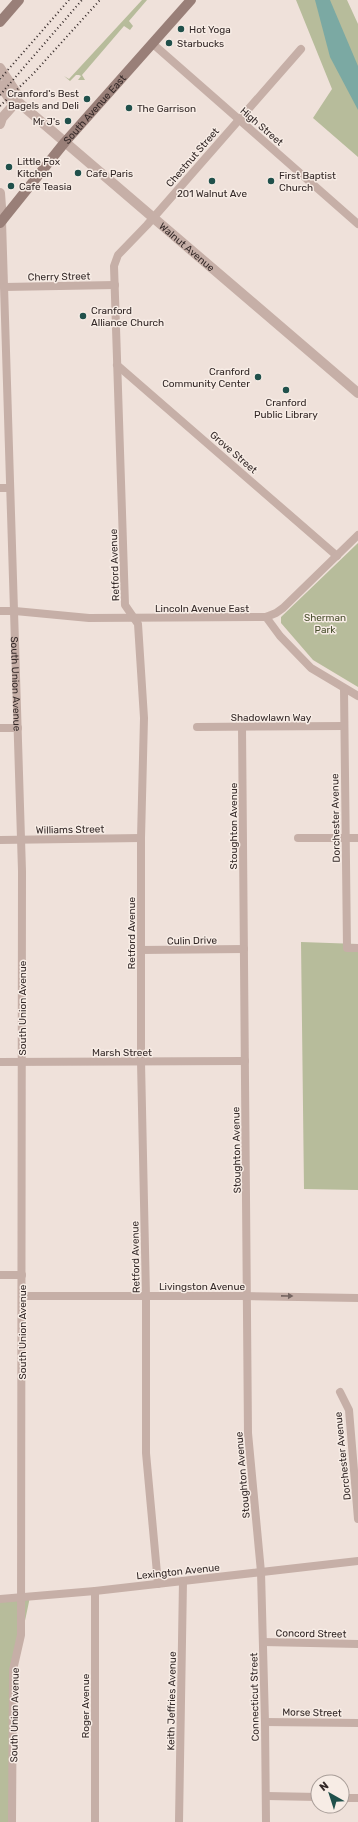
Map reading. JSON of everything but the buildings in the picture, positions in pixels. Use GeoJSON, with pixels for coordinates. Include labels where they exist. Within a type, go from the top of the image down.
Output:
{"type":"FeatureCollection","features":[{"type":"Feature","properties":{"kind":"main road"},"geometry":{"type":"LineString","coordinates":[[0,22],[19,0]]}},
{"type":"Feature","properties":{"kind":"main road","name":"South Avenue East"},"geometry":{"type":"LineString","coordinates":[[1,222],[65,142],[191,0]]}},
{"type":"Feature","properties":{"kind":"street","name":"High Street"},"geometry":{"type":"LineString","coordinates":[[153,44],[358,224]]}},
{"type":"Feature","properties":{"kind":"street","name":"Chestnut Street"},"geometry":{"type":"LineString","coordinates":[[115,285],[114,266],[118,255],[301,49]]}},
{"type":"Feature","properties":{"kind":"street"},"geometry":{"type":"LineString","coordinates":[[0,68],[17,94],[18,101],[1,118]]}},
{"type":"Feature","properties":{"kind":"street","name":"Walnut Avenue"},"geometry":{"type":"LineString","coordinates":[[0,85],[11,101],[18,101],[358,393]]}},
{"type":"Feature","properties":{"kind":"street","name":"South Union Avenue"},"geometry":{"type":"LineString","coordinates":[[0,193],[4,287],[3,380],[10,488],[21,840],[21,1635],[13,1670],[12,1822]]}},
{"type":"Feature","properties":{"kind":"street","name":"Cherry Street"},"geometry":{"type":"LineString","coordinates":[[4,287],[115,285]]}},
{"type":"Feature","properties":{"kind":"street","name":"Retford Avenue"},"geometry":{"type":"LineString","coordinates":[[115,285],[125,605],[138,624],[144,718],[141,838],[141,1062],[146,1296],[146,1453],[158,1584]]}},
{"type":"Feature","properties":{"kind":"street","name":"Grove Street"},"geometry":{"type":"LineString","coordinates":[[117,365],[337,556]]}},
{"type":"Feature","properties":{"kind":"street"},"geometry":{"type":"LineString","coordinates":[[0,488],[10,488]]}},
{"type":"Feature","properties":{"kind":"street","name":"Lincoln Avenue East"},"geometry":{"type":"LineString","coordinates":[[0,611],[89,618],[266,617],[283,608],[358,535]]}},
{"type":"Feature","properties":{"kind":"street"},"geometry":{"type":"LineString","coordinates":[[266,617],[297,655],[311,668],[358,696]]}},
{"type":"Feature","properties":{"kind":"street","name":"Dorchester Avenue"},"geometry":{"type":"LineString","coordinates":[[344,689],[347,948],[358,948]]}},
{"type":"Feature","properties":{"kind":"street","name":"Shadowlawn Way"},"geometry":{"type":"LineString","coordinates":[[198,728],[344,726]]}},
{"type":"Feature","properties":{"kind":"street"},"geometry":{"type":"LineString","coordinates":[[0,728],[18,728]]}},
{"type":"Feature","properties":{"kind":"street","name":"Stoughton Avenue"},"geometry":{"type":"LineString","coordinates":[[242,728],[248,1433],[261,1572]]}},
{"type":"Feature","properties":{"kind":"street","name":"Williams Street"},"geometry":{"type":"LineString","coordinates":[[0,840],[141,838]]}},
{"type":"Feature","properties":{"kind":"street"},"geometry":{"type":"LineString","coordinates":[[298,838],[358,838]]}},
{"type":"Feature","properties":{"kind":"street","name":"Culin Drive"},"geometry":{"type":"LineString","coordinates":[[141,950],[244,949]]}},
{"type":"Feature","properties":{"kind":"street","name":"Marsh Street"},"geometry":{"type":"LineString","coordinates":[[0,1062],[245,1061]]}},
{"type":"Feature","properties":{"kind":"street"},"geometry":{"type":"LineString","coordinates":[[0,1275],[22,1275]]}},
{"type":"Feature","properties":{"kind":"street","name":"Livingston Avenue"},"geometry":{"type":"LineString","coordinates":[[22,1296],[248,1296],[358,1298]]}},
{"type":"Feature","properties":{"kind":"street","name":"Dorchester Avenue"},"geometry":{"type":"LineString","coordinates":[[340,1392],[349,1410],[358,1519]]}},
{"type":"Feature","properties":{"kind":"street","name":"Lexington Avenue"},"geometry":{"type":"LineString","coordinates":[[0,1599],[96,1591],[358,1561]]}},
{"type":"Feature","properties":{"kind":"street","name":"Connecticut Street"},"geometry":{"type":"LineString","coordinates":[[261,1572],[267,1796],[266,1822]]}},
{"type":"Feature","properties":{"kind":"street","name":"Keith Jeffries Avenue"},"geometry":{"type":"LineString","coordinates":[[179,1822],[183,1581]]}},
{"type":"Feature","properties":{"kind":"street","name":"Roger Avenue"},"geometry":{"type":"LineString","coordinates":[[95,1822],[96,1591]]}},
{"type":"Feature","properties":{"kind":"street","name":"Concord Street"},"geometry":{"type":"LineString","coordinates":[[263,1642],[358,1644]]}},
{"type":"Feature","properties":{"kind":"street","name":"Morse Street"},"geometry":{"type":"LineString","coordinates":[[265,1722],[358,1723]]}},
{"type":"Feature","properties":{"kind":"street"},"geometry":{"type":"LineString","coordinates":[[267,1796],[310,1797]]}},
{"type":"Feature","properties":{"kind":"green space"},"geometry":{"type":"Polygon","coordinates":[[[142,0],[147,0],[129,21],[133,26],[130,30],[124,26],[82,75],[85,80],[78,80],[81,76],[76,75],[70,81],[64,76],[69,79],[142,0]]]}},
{"type":"Feature","properties":{"kind":"green space"},"geometry":{"type":"Polygon","coordinates":[[[296,0],[347,0],[358,24],[358,157],[313,118],[332,89],[296,0]]]}},
{"type":"Feature","properties":{"kind":"green space","name":"Sherman Park"},"geometry":{"type":"Polygon","coordinates":[[[358,543],[358,687],[313,660],[281,623],[281,617],[358,543]]]}},
{"type":"Feature","properties":{"kind":"green space"},"geometry":{"type":"Polygon","coordinates":[[[301,942],[358,944],[358,1190],[304,1189],[301,942]]]}},
{"type":"Feature","properties":{"kind":"green space"},"geometry":{"type":"Polygon","coordinates":[[[30,1597],[11,1687],[11,1822],[0,1822],[0,1599],[30,1597]]]}},
{"type":"Feature","properties":{"kind":"water"},"geometry":{"type":"Polygon","coordinates":[[[315,0],[330,0],[358,66],[358,110],[330,57],[315,0]]]}},
{"type":"Feature","properties":{"kind":"railway"},"geometry":{"type":"LineString","coordinates":[[0,79],[69,0]]}},
{"type":"Feature","properties":{"kind":"railway"},"geometry":{"type":"LineString","coordinates":[[0,95],[82,0]]}},
{"type":"Feature","properties":{"kind":"railway"},"geometry":{"type":"LineString","coordinates":[[0,106],[33,74],[100,0]]}},
{"type":"Feature","properties":{"kind":"place","name":"Hot Yoga"},"geometry":{"type":"Point","coordinates":[181,29]}},
{"type":"Feature","properties":{"kind":"place","name":"Starbucks"},"geometry":{"type":"Point","coordinates":[169,43]}},
{"type":"Feature","properties":{"kind":"place","name":"Cranford's Best Bagels and Deli"},"geometry":{"type":"Point","coordinates":[87,99]}},
{"type":"Feature","properties":{"kind":"place","name":"The Garrison"},"geometry":{"type":"Point","coordinates":[129,108]}},
{"type":"Feature","properties":{"kind":"place","name":"Mr J's"},"geometry":{"type":"Point","coordinates":[68,121]}},
{"type":"Feature","properties":{"kind":"place","name":"Little Fox Kitchen"},"geometry":{"type":"Point","coordinates":[9,167]}},
{"type":"Feature","properties":{"kind":"place","name":"Cafe Paris"},"geometry":{"type":"Point","coordinates":[78,173]}},
{"type":"Feature","properties":{"kind":"place","name":"201 Walnut Ave"},"geometry":{"type":"Point","coordinates":[212,181]}},
{"type":"Feature","properties":{"kind":"place","name":"First Baptist Church"},"geometry":{"type":"Point","coordinates":[271,181]}},
{"type":"Feature","properties":{"kind":"place","name":"Cafe Teasia"},"geometry":{"type":"Point","coordinates":[11,186]}},
{"type":"Feature","properties":{"kind":"place","name":"Cranford Alliance Church"},"geometry":{"type":"Point","coordinates":[83,316]}},
{"type":"Feature","properties":{"kind":"place","name":"Cranford Community Center"},"geometry":{"type":"Point","coordinates":[258,377]}},
{"type":"Feature","properties":{"kind":"place","name":"Cranford Public Library"},"geometry":{"type":"Point","coordinates":[286,390]}}]}
